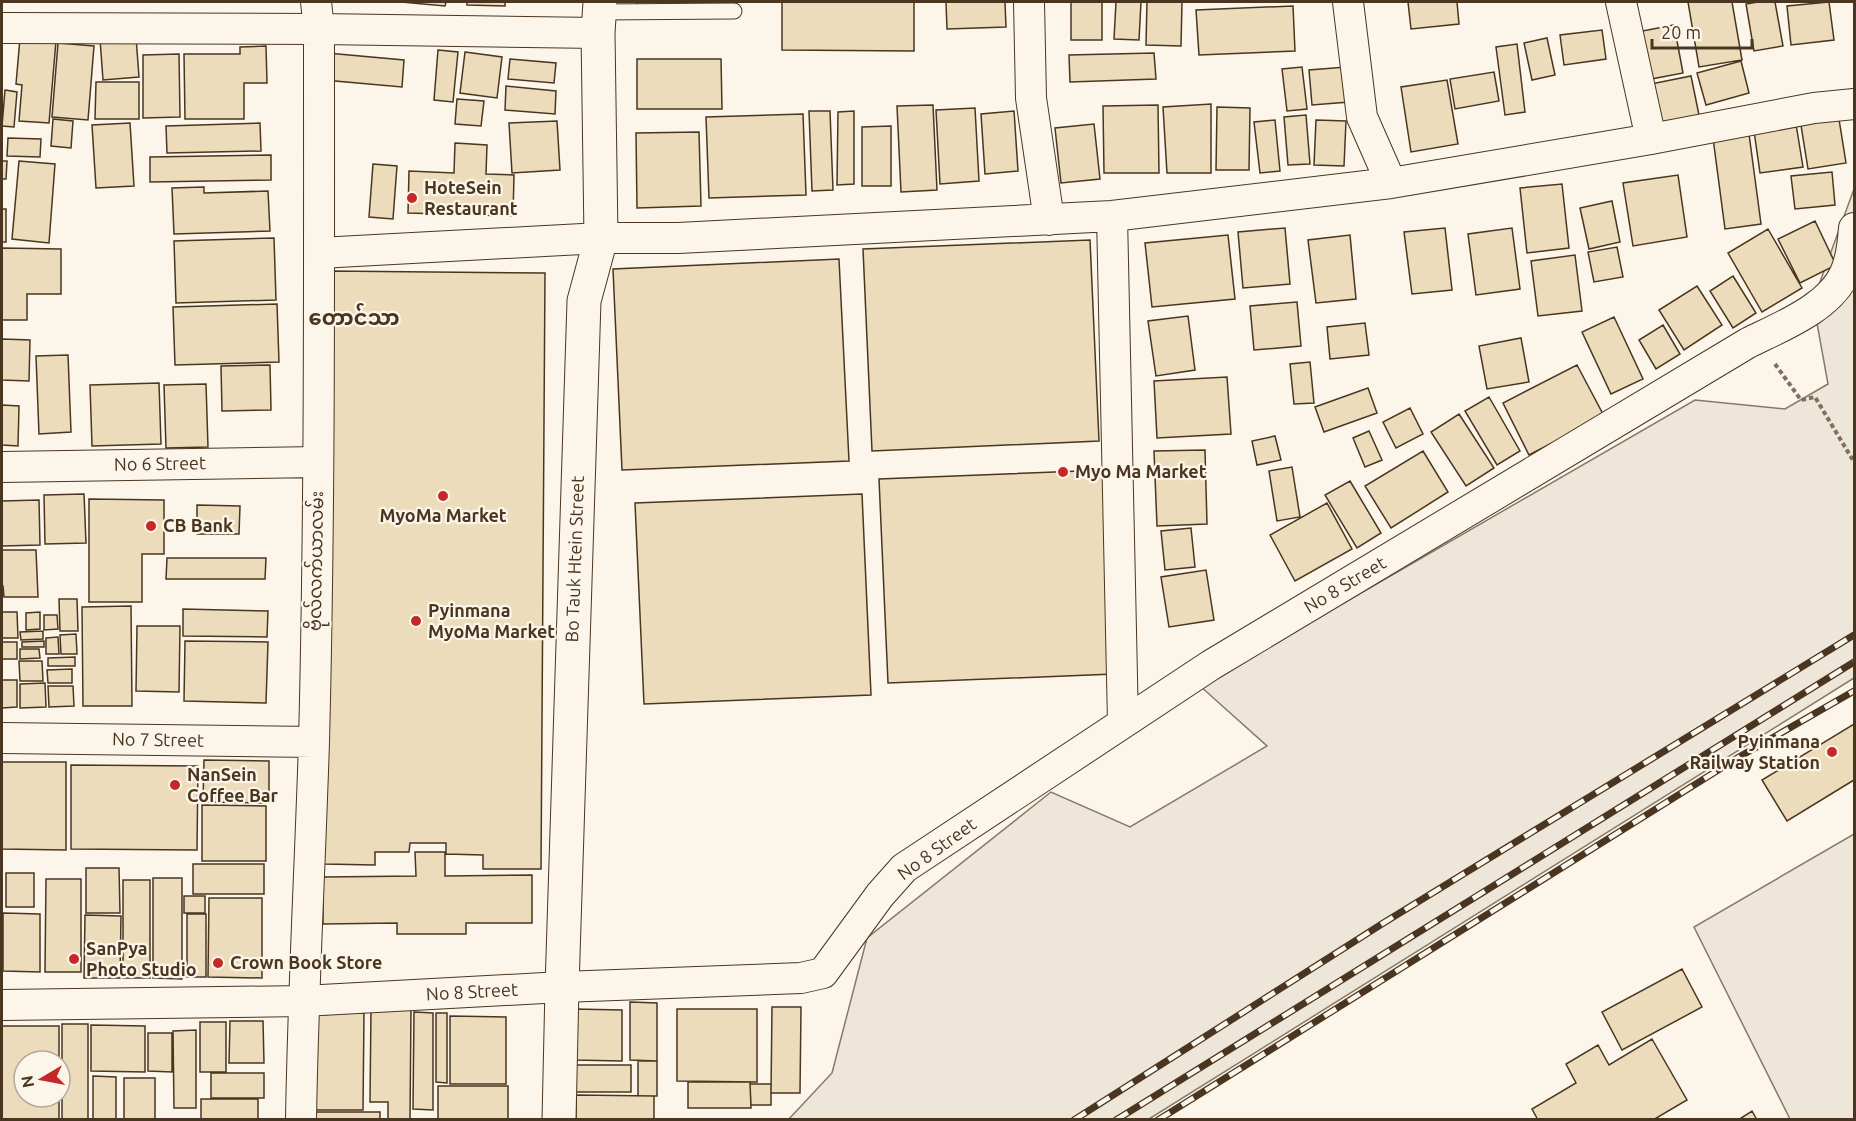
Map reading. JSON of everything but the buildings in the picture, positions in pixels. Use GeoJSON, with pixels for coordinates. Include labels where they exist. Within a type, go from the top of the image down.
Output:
{"type":"FeatureCollection","features":[{"type":"Feature","properties":{"kind":"street"},"geometry":{"type":"LineString","coordinates":[[1029,2],[1031,98],[1049,220]]}},
{"type":"Feature","properties":{"kind":"street"},"geometry":{"type":"LineString","coordinates":[[1348,2],[1362,117],[1391,183]]}},
{"type":"Feature","properties":{"kind":"street"},"geometry":{"type":"LineString","coordinates":[[1621,2],[1651,139]]}},
{"type":"Feature","properties":{"kind":"street"},"geometry":{"type":"LineString","coordinates":[[2,28],[317,15],[599,15]]}},
{"type":"Feature","properties":{"kind":"street","name":"ဗိုလ်လက်ယာလမ်း"},"geometry":{"type":"LineString","coordinates":[[301,1119],[303,1001],[314,742],[319,253],[317,15]]}},
{"type":"Feature","properties":{"kind":"street","name":"Bo Tauk Htein Street"},"geometry":{"type":"LineString","coordinates":[[559,1119],[584,301],[601,238],[599,15]]}},
{"type":"Feature","properties":{"kind":"street"},"geometry":{"type":"LineString","coordinates":[[319,253],[601,238],[678,238],[1112,216],[1391,183],[1651,139],[1814,108],[1854,104]]}},
{"type":"Feature","properties":{"kind":"street"},"geometry":{"type":"LineString","coordinates":[[1112,216],[1123,723]]}},
{"type":"Feature","properties":{"kind":"street","name":"No 8 Street"},"geometry":{"type":"LineString","coordinates":[[2,1005],[303,1001],[562,987],[801,978],[824,973],[879,895],[904,868],[1211,665],[1748,343],[1800,317],[1830,294],[1845,274],[1854,228]]}},
{"type":"Feature","properties":{"kind":"street","name":"No 6 Street"},"geometry":{"type":"LineString","coordinates":[[2,467],[318,462]]}},
{"type":"Feature","properties":{"kind":"street","name":"No 7 Street"},"geometry":{"type":"LineString","coordinates":[[2,738],[314,742]]}},
{"type":"Feature","properties":{"kind":"lane"},"geometry":{"type":"LineString","coordinates":[[599,15],[734,11]]}},
{"type":"Feature","properties":{"kind":"path"},"geometry":{"type":"LineString","coordinates":[[1748,343],[1760,356],[1772,361],[1781,370],[1784,379],[1801,400],[1815,397],[1854,462]]}},
{"type":"Feature","properties":{"kind":"shaded area"},"geometry":{"type":"Polygon","coordinates":[[[1854,189],[1854,678],[1149,1119],[788,1120],[832,1073],[867,938],[1051,792],[1130,827],[1267,746],[1200,686],[1695,400],[1785,409],[1828,384],[1813,301],[1854,189]]]}},
{"type":"Feature","properties":{"kind":"shaded area"},"geometry":{"type":"Polygon","coordinates":[[[1854,834],[1854,1119],[1790,1119],[1694,927],[1854,834]]]}},
{"type":"Feature","properties":{"kind":"railway"},"geometry":{"type":"LineString","coordinates":[[1074,1120],[1385,922],[1854,635]]}},
{"type":"Feature","properties":{"kind":"railway"},"geometry":{"type":"LineString","coordinates":[[1116,1120],[1854,662]]}},
{"type":"Feature","properties":{"kind":"railway"},"geometry":{"type":"LineString","coordinates":[[1158,1120],[1739,757],[1854,691]]}},
{"type":"Feature","properties":{"kind":"place","name":"HoteSein Restaurant"},"geometry":{"type":"Point","coordinates":[412,198]}},
{"type":"Feature","properties":{"kind":"place","name":"Myo Ma Market"},"geometry":{"type":"Point","coordinates":[1063,472]}},
{"type":"Feature","properties":{"kind":"place","name":"MyoMa Market"},"geometry":{"type":"Point","coordinates":[443,496]}},
{"type":"Feature","properties":{"kind":"place","name":"CB Bank"},"geometry":{"type":"Point","coordinates":[151,526]}},
{"type":"Feature","properties":{"kind":"place","name":"Pyinmana MyoMa Market"},"geometry":{"type":"Point","coordinates":[416,621]}},
{"type":"Feature","properties":{"kind":"place","name":"Pyinmana Railway Station"},"geometry":{"type":"Point","coordinates":[1832,752]}},
{"type":"Feature","properties":{"kind":"place","name":"NanSein Coffee Bar"},"geometry":{"type":"Point","coordinates":[175,785]}},
{"type":"Feature","properties":{"kind":"place","name":"SanPya Photo Studio"},"geometry":{"type":"Point","coordinates":[74,959]}},
{"type":"Feature","properties":{"kind":"place","name":"Crown Book Store"},"geometry":{"type":"Point","coordinates":[218,963]}},
{"type":"Feature","properties":{"kind":"district","name":"တောင်သာ"},"geometry":{"type":"Point","coordinates":[354,318]}}]}
